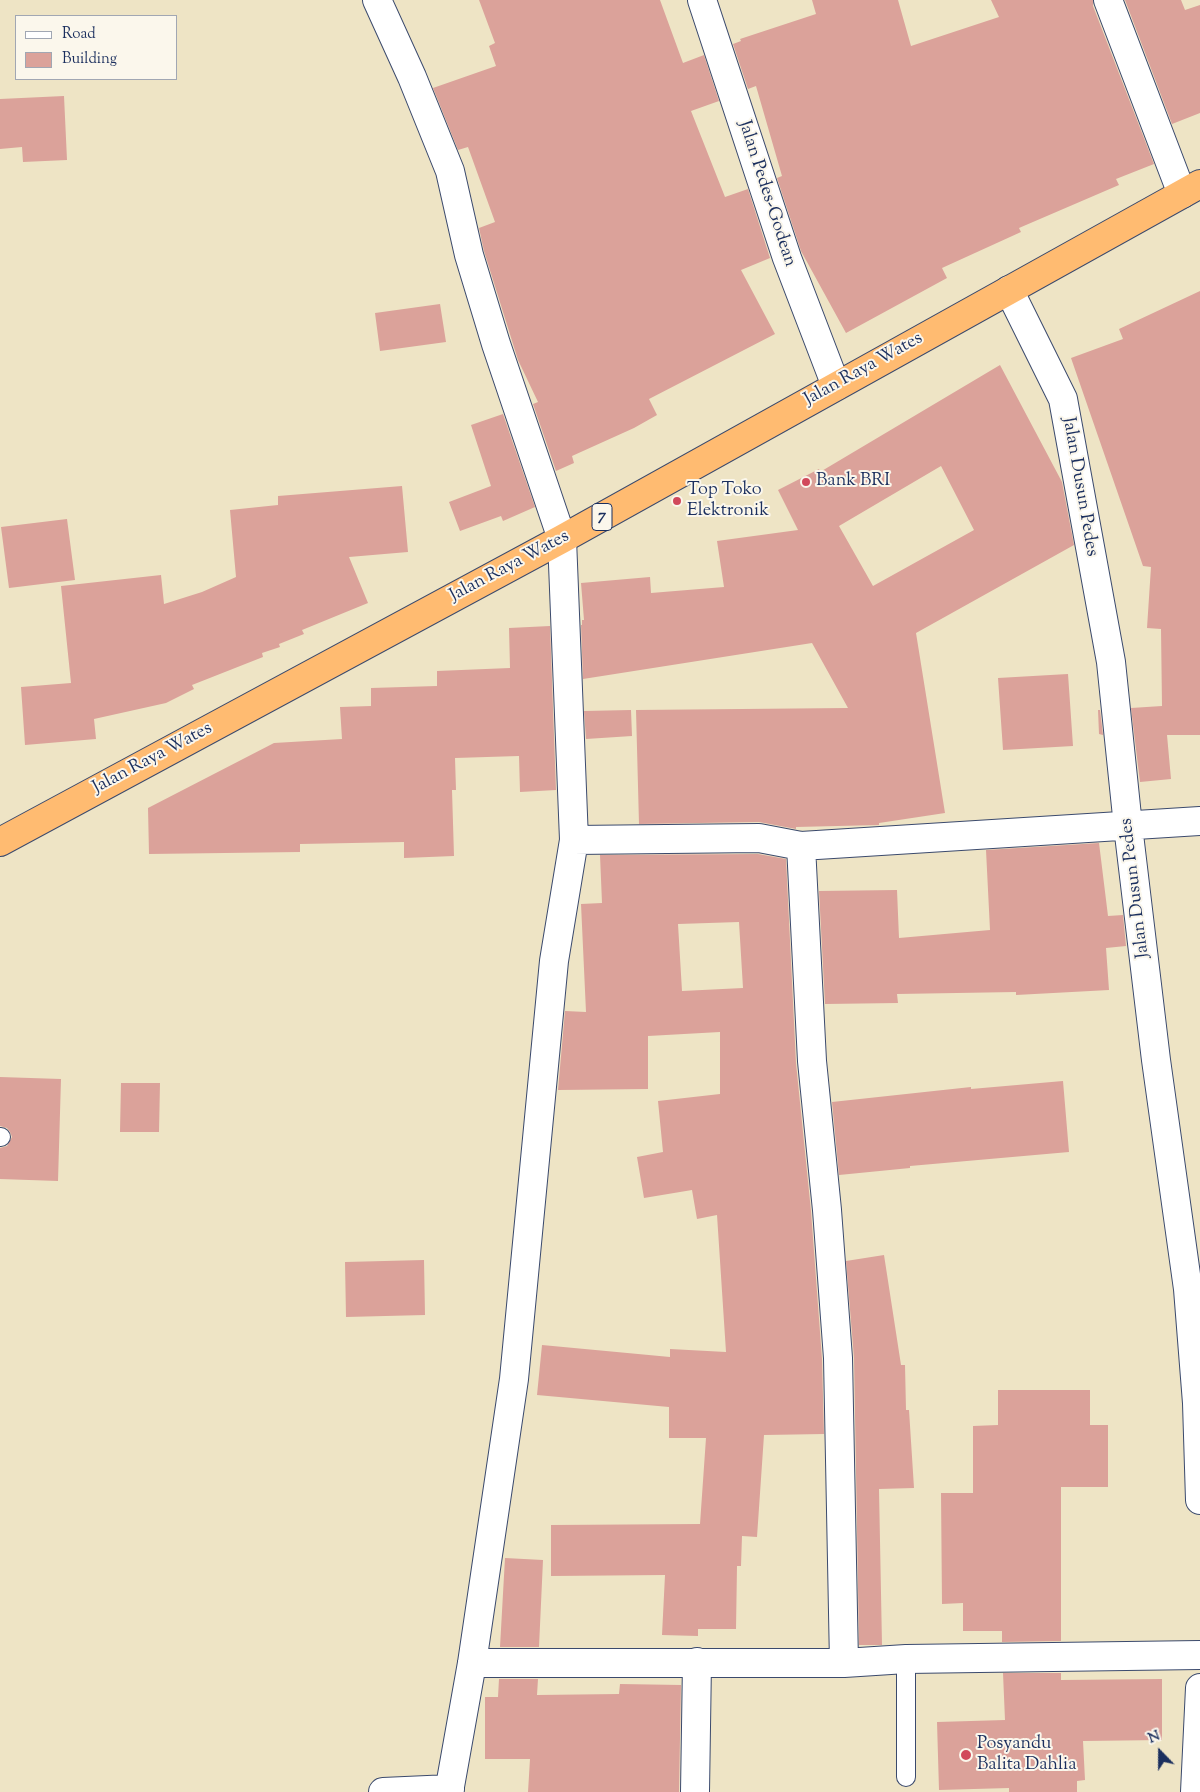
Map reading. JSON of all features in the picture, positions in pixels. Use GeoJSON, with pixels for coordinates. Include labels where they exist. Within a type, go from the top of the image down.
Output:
{"type":"FeatureCollection","features":[{"type":"Feature","properties":{"kind":"highway","name":"Jalan Raya Wates"},"geometry":{"type":"LineString","coordinates":[[0,842],[562,539],[1191,189]]}},
{"type":"Feature","properties":{"kind":"street"},"geometry":{"type":"LineString","coordinates":[[377,0],[412,77],[450,171],[469,255],[496,344],[562,539],[574,840],[554,961],[514,1379],[472,1663],[450,1790],[383,1792]]}},
{"type":"Feature","properties":{"kind":"street","name":"Jalan Pedes-Godean"},"geometry":{"type":"LineString","coordinates":[[702,0],[786,258],[836,386]]}},
{"type":"Feature","properties":{"kind":"street"},"geometry":{"type":"LineString","coordinates":[[1108,0],[1120,35],[1191,189]]}},
{"type":"Feature","properties":{"kind":"street","name":"Jalan Dusun Pedes"},"geometry":{"type":"LineString","coordinates":[[1009,290],[1063,399],[1111,662],[1128,826],[1156,1060],[1194,1288],[1200,1500]]}},
{"type":"Feature","properties":{"kind":"street"},"geometry":{"type":"LineString","coordinates":[[574,840],[758,838],[801,846],[1200,821]]}},
{"type":"Feature","properties":{"kind":"street"},"geometry":{"type":"LineString","coordinates":[[801,846],[812,1061],[827,1210],[838,1358],[844,1663]]}},
{"type":"Feature","properties":{"kind":"street"},"geometry":{"type":"LineString","coordinates":[[472,1663],[844,1663],[906,1660],[1200,1655]]}},
{"type":"Feature","properties":{"kind":"street"},"geometry":{"type":"LineString","coordinates":[[695,1792],[697,1662]]}},
{"type":"Feature","properties":{"kind":"street"},"geometry":{"type":"LineString","coordinates":[[1195,1792],[1200,1688]]}},
{"type":"Feature","properties":{"kind":"lane"},"geometry":{"type":"LineString","coordinates":[[906,1660],[906,1777]]}},
{"type":"Feature","properties":{"kind":"building"},"geometry":{"type":"Polygon","coordinates":[[[479,0],[660,0],[683,63],[704,55],[719,101],[691,111],[725,197],[748,189],[770,258],[741,270],[775,334],[649,399],[657,415],[634,428],[572,456],[574,463],[556,471],[533,404],[538,402],[518,360],[484,251],[479,228],[495,222],[468,147],[458,150],[433,88],[496,66],[489,46],[495,43],[479,0]]]}},
{"type":"Feature","properties":{"kind":"building"},"geometry":{"type":"Polygon","coordinates":[[[812,0],[898,0],[911,46],[999,17],[991,0],[1093,0],[1093,6],[1154,164],[1116,179],[1119,185],[1019,228],[1021,232],[942,268],[947,278],[846,333],[801,251],[777,178],[782,176],[756,86],[748,89],[733,44],[741,41],[740,39],[816,14],[812,0]]]}},
{"type":"Feature","properties":{"kind":"building"},"geometry":{"type":"Polygon","coordinates":[[[1125,0],[1181,0],[1185,10],[1200,5],[1200,113],[1172,124],[1125,0]]]}},
{"type":"Feature","properties":{"kind":"building"},"geometry":{"type":"Polygon","coordinates":[[[64,96],[67,160],[23,162],[22,147],[0,149],[0,99],[64,96]]]}},
{"type":"Feature","properties":{"kind":"building"},"geometry":{"type":"Polygon","coordinates":[[[1200,291],[1200,735],[1167,735],[1171,779],[1140,782],[1131,708],[1162,706],[1161,629],[1147,628],[1151,567],[1143,566],[1071,358],[1123,339],[1119,329],[1200,291]]]}},
{"type":"Feature","properties":{"kind":"building"},"geometry":{"type":"Polygon","coordinates":[[[440,304],[446,342],[380,351],[375,313],[440,304]]]}},
{"type":"Feature","properties":{"kind":"building"},"geometry":{"type":"Polygon","coordinates":[[[1000,365],[1062,482],[1074,545],[916,633],[945,813],[879,823],[879,825],[796,827],[796,829],[759,822],[639,824],[636,710],[848,708],[812,643],[583,679],[581,625],[582,620],[584,620],[581,583],[650,577],[651,593],[724,587],[717,541],[798,530],[778,490],[819,469],[820,472],[1000,365]],[[941,466],[839,526],[873,586],[974,530],[941,466]]]}},
{"type":"Feature","properties":{"kind":"building"},"geometry":{"type":"Polygon","coordinates":[[[503,414],[535,507],[503,521],[501,516],[460,531],[449,502],[491,486],[471,425],[503,414]]]}},
{"type":"Feature","properties":{"kind":"building"},"geometry":{"type":"Polygon","coordinates":[[[402,486],[408,552],[349,557],[368,603],[302,630],[304,634],[279,644],[280,647],[262,653],[263,657],[192,685],[194,689],[166,703],[94,719],[96,739],[25,745],[21,687],[71,683],[61,586],[161,575],[164,604],[202,592],[236,577],[230,510],[278,505],[278,496],[402,486]]]}},
{"type":"Feature","properties":{"kind":"building"},"geometry":{"type":"Polygon","coordinates":[[[67,519],[75,580],[9,588],[1,527],[67,519]]]}},
{"type":"Feature","properties":{"kind":"building"},"geometry":{"type":"Polygon","coordinates":[[[550,626],[556,790],[520,792],[519,756],[455,758],[456,790],[452,790],[454,856],[404,858],[404,842],[300,844],[300,852],[149,854],[148,808],[274,743],[342,739],[340,707],[371,706],[371,688],[437,686],[437,671],[510,668],[509,628],[550,626]]]}},
{"type":"Feature","properties":{"kind":"building"},"geometry":{"type":"Polygon","coordinates":[[[1068,674],[1073,746],[1003,750],[998,678],[1068,674]]]}},
{"type":"Feature","properties":{"kind":"building"},"geometry":{"type":"Polygon","coordinates":[[[631,710],[632,736],[586,739],[584,711],[631,710]]]}},
{"type":"Feature","properties":{"kind":"building"},"geometry":{"type":"Polygon","coordinates":[[[1098,710],[1100,710],[1103,735],[1099,734],[1098,710]]]}},
{"type":"Feature","properties":{"kind":"building"},"geometry":{"type":"Polygon","coordinates":[[[1099,843],[1108,916],[1123,915],[1126,946],[1106,948],[1109,990],[1016,995],[1016,992],[897,994],[898,1003],[825,1004],[819,891],[897,890],[899,938],[990,930],[986,850],[1099,843]]]}},
{"type":"Feature","properties":{"kind":"building"},"geometry":{"type":"Polygon","coordinates":[[[758,854],[786,859],[796,1063],[811,1211],[822,1359],[824,1434],[764,1435],[757,1537],[742,1536],[741,1566],[737,1566],[736,1629],[698,1629],[698,1636],[662,1635],[665,1575],[551,1576],[551,1525],[700,1524],[706,1438],[669,1438],[669,1407],[537,1395],[542,1345],[670,1357],[670,1349],[726,1352],[717,1215],[697,1219],[692,1190],[644,1198],[637,1157],[663,1152],[658,1101],[720,1094],[720,1032],[648,1036],[648,1089],[558,1090],[565,1011],[586,1012],[581,904],[602,903],[600,855],[758,854]],[[739,922],[678,924],[682,991],[743,988],[739,922]]]}},
{"type":"Feature","properties":{"kind":"building"},"geometry":{"type":"Polygon","coordinates":[[[0,1077],[61,1079],[58,1181],[0,1179],[0,1148],[7,1146],[12,1137],[7,1128],[0,1126],[0,1077]]]}},
{"type":"Feature","properties":{"kind":"building"},"geometry":{"type":"Polygon","coordinates":[[[1063,1081],[1069,1152],[910,1166],[910,1168],[839,1175],[832,1102],[971,1087],[971,1089],[1063,1081]]]}},
{"type":"Feature","properties":{"kind":"building"},"geometry":{"type":"Polygon","coordinates":[[[121,1083],[160,1083],[159,1132],[120,1132],[121,1083]]]}},
{"type":"Feature","properties":{"kind":"building"},"geometry":{"type":"Polygon","coordinates":[[[884,1255],[901,1365],[905,1365],[906,1410],[909,1410],[914,1488],[879,1489],[882,1645],[859,1645],[854,1358],[846,1261],[884,1255]]]}},
{"type":"Feature","properties":{"kind":"building"},"geometry":{"type":"Polygon","coordinates":[[[424,1260],[425,1315],[346,1317],[345,1262],[424,1260]]]}},
{"type":"Feature","properties":{"kind":"building"},"geometry":{"type":"Polygon","coordinates":[[[998,1390],[1090,1390],[1090,1425],[1108,1425],[1108,1487],[1061,1487],[1061,1641],[1002,1642],[1002,1631],[963,1631],[963,1603],[942,1604],[941,1493],[973,1493],[973,1426],[998,1425],[998,1390]]]}},
{"type":"Feature","properties":{"kind":"building"},"geometry":{"type":"Polygon","coordinates":[[[505,1558],[543,1560],[539,1647],[500,1647],[505,1558]]]}},
{"type":"Feature","properties":{"kind":"building"},"geometry":{"type":"Polygon","coordinates":[[[1003,1673],[1061,1673],[1061,1680],[1162,1679],[1162,1740],[1083,1741],[1085,1780],[1077,1781],[1077,1792],[1009,1792],[1009,1788],[939,1790],[937,1722],[1005,1720],[1003,1673]]]}},
{"type":"Feature","properties":{"kind":"building"},"geometry":{"type":"Polygon","coordinates":[[[499,1679],[538,1679],[537,1695],[619,1694],[620,1684],[681,1685],[679,1792],[528,1792],[530,1759],[485,1759],[485,1697],[498,1697],[499,1679]]]}},
{"type":"Feature","properties":{"kind":"place","name":"Bank BRI"},"geometry":{"type":"Point","coordinates":[806,482]}},
{"type":"Feature","properties":{"kind":"place","name":"Top Toko Elektronik"},"geometry":{"type":"Point","coordinates":[677,501]}},
{"type":"Feature","properties":{"kind":"place","name":"Posyandu Balita Dahlia"},"geometry":{"type":"Point","coordinates":[966,1755]}}]}
